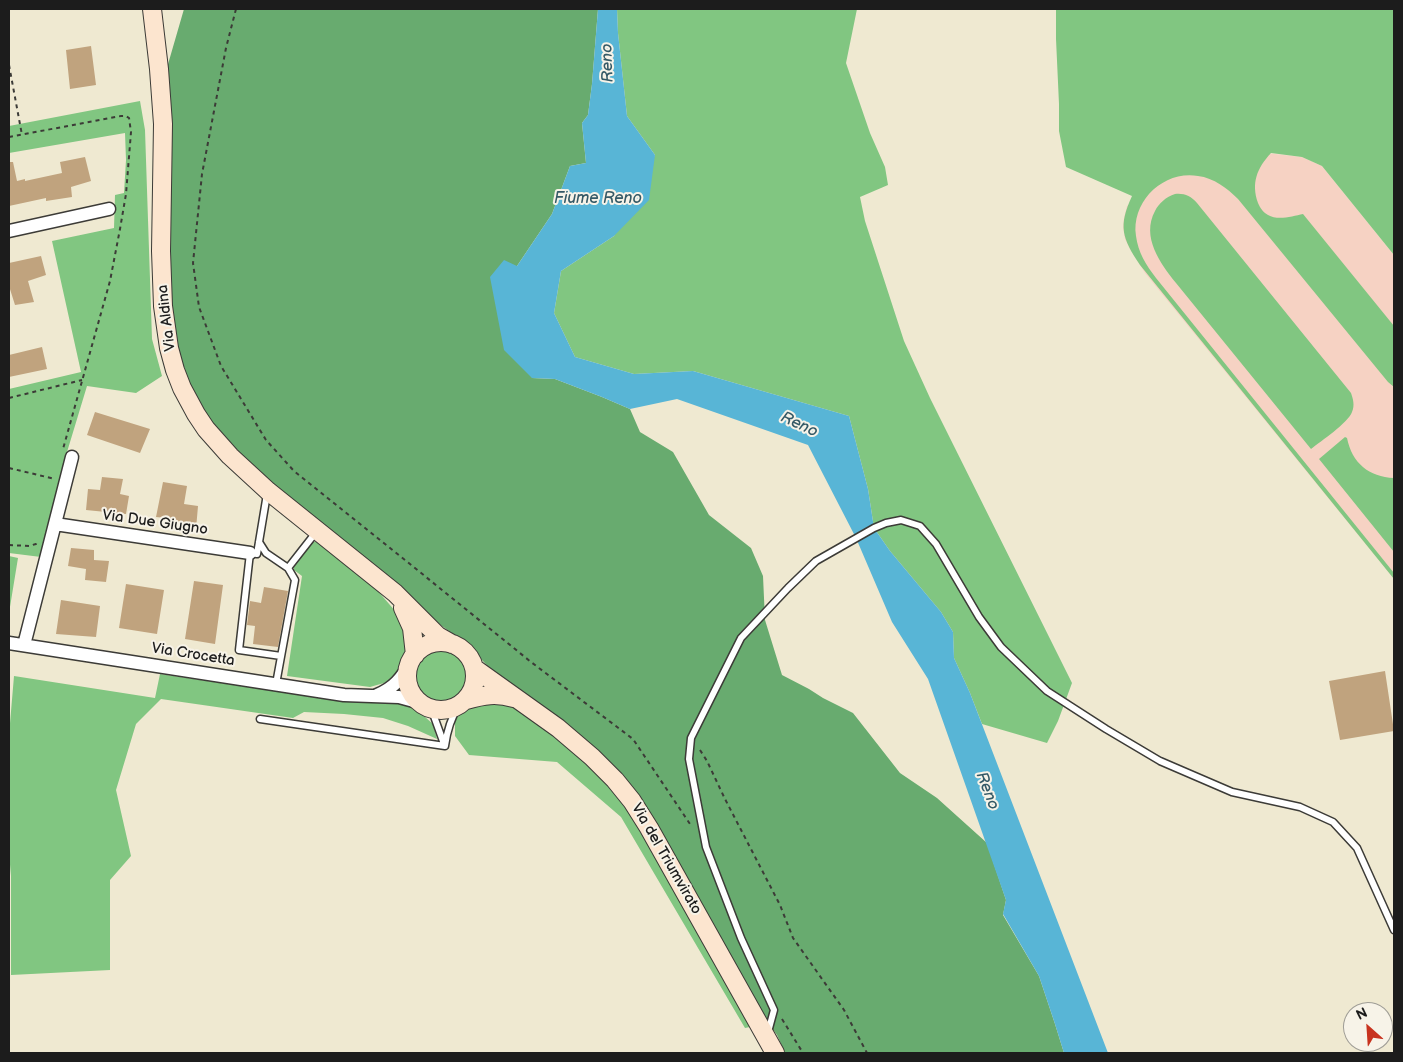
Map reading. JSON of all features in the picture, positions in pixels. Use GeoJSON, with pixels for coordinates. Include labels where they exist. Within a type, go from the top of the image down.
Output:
{"type":"FeatureCollection","features":[{"type":"Feature","properties":{"kind":"street","name":"Via Aldina"},"geometry":{"type":"LineString","coordinates":[[152,9],[163,124],[161,251],[163,306],[169,348],[182,388],[206,429],[230,456],[268,490],[395,593],[438,636],[452,644]]}},
{"type":"Feature","properties":{"kind":"street"},"geometry":{"type":"LineString","coordinates":[[9,231],[109,209]]}},
{"type":"Feature","properties":{"kind":"street"},"geometry":{"type":"LineString","coordinates":[[24,645],[71,460]]}},
{"type":"Feature","properties":{"kind":"street","name":"Via Due Giugno"},"geometry":{"type":"LineString","coordinates":[[55,524],[250,553]]}},
{"type":"Feature","properties":{"kind":"street","name":"Via Aldina"},"geometry":{"type":"LineString","coordinates":[[372,574],[408,616],[412,628],[412,659]]}},
{"type":"Feature","properties":{"kind":"street"},"geometry":{"type":"LineString","coordinates":[[442,642],[452,644],[466,653],[471,660],[475,676],[474,685],[471,693],[462,702],[450,709],[440,710],[426,705],[414,696],[410,689],[408,672],[412,659],[422,648],[442,642]]}},
{"type":"Feature","properties":{"kind":"street","name":"Via Crocetta"},"geometry":{"type":"LineString","coordinates":[[9,643],[344,695],[399,697],[426,705]]}},
{"type":"Feature","properties":{"kind":"street","name":"Via Crocetta"},"geometry":{"type":"LineString","coordinates":[[372,696],[390,689],[397,683],[412,659]]}},
{"type":"Feature","properties":{"kind":"street","name":"Via del Triumvirato"},"geometry":{"type":"LineString","coordinates":[[474,668],[558,728],[615,780],[649,828],[775,1053]]}},
{"type":"Feature","properties":{"kind":"street","name":"Via del Triumvirato"},"geometry":{"type":"LineString","coordinates":[[462,702],[487,695],[502,695],[516,698]]}},
{"type":"Feature","properties":{"kind":"lane"},"geometry":{"type":"LineString","coordinates":[[268,490],[257,554],[250,553],[238,650],[281,656]]}},
{"type":"Feature","properties":{"kind":"lane"},"geometry":{"type":"LineString","coordinates":[[766,1037],[774,1010],[742,938],[706,847],[689,759],[691,738],[741,638],[788,588],[816,561],[874,528],[900,520],[920,526],[936,544],[979,617],[1001,647],[1047,691],[1160,761],[1232,792],[1300,807],[1333,822],[1357,848],[1394,930]]}},
{"type":"Feature","properties":{"kind":"lane"},"geometry":{"type":"LineString","coordinates":[[288,568],[317,530]]}},
{"type":"Feature","properties":{"kind":"lane"},"geometry":{"type":"LineString","coordinates":[[259,542],[266,553],[288,568],[295,580],[276,684]]}},
{"type":"Feature","properties":{"kind":"lane"},"geometry":{"type":"LineString","coordinates":[[445,746],[451,718],[462,702]]}},
{"type":"Feature","properties":{"kind":"lane"},"geometry":{"type":"LineString","coordinates":[[426,705],[445,746]]}},
{"type":"Feature","properties":{"kind":"lane"},"geometry":{"type":"LineString","coordinates":[[260,719],[445,746]]}},
{"type":"Feature","properties":{"kind":"path"},"geometry":{"type":"LineString","coordinates":[[236,9],[226,48],[202,174],[193,263],[199,308],[220,366],[266,440],[294,472],[531,662],[633,739],[706,847]]}},
{"type":"Feature","properties":{"kind":"path"},"geometry":{"type":"LineString","coordinates":[[9,65],[22,134]]}},
{"type":"Feature","properties":{"kind":"path"},"geometry":{"type":"LineString","coordinates":[[9,137],[121,116],[129,118],[131,132],[126,194],[110,281],[61,455],[64,462],[71,460]]}},
{"type":"Feature","properties":{"kind":"path"},"geometry":{"type":"LineString","coordinates":[[9,398],[83,379]]}},
{"type":"Feature","properties":{"kind":"path"},"geometry":{"type":"LineString","coordinates":[[9,468],[54,480],[57,471]]}},
{"type":"Feature","properties":{"kind":"path"},"geometry":{"type":"LineString","coordinates":[[9,545],[29,546],[36,544],[39,538]]}},
{"type":"Feature","properties":{"kind":"path"},"geometry":{"type":"LineString","coordinates":[[691,738],[707,761],[780,905],[793,938],[844,1010],[867,1053]]}},
{"type":"Feature","properties":{"kind":"path"},"geometry":{"type":"LineString","coordinates":[[774,1010],[786,1025],[803,1053]]}},
{"type":"Feature","properties":{"kind":"shaded area"},"geometry":{"type":"Polygon","coordinates":[[[1204,146],[1302,157],[1322,166],[1394,255],[1394,579],[1145,273],[1125,239],[1123,227],[1127,206],[1204,146]]]}},
{"type":"Feature","properties":{"kind":"green space"},"geometry":{"type":"Polygon","coordinates":[[[184,9],[598,9],[588,115],[582,123],[586,163],[570,166],[552,214],[517,266],[532,378],[555,379],[630,409],[640,432],[673,452],[709,515],[751,548],[763,576],[765,620],[782,675],[853,713],[900,773],[937,798],[987,843],[1006,900],[1003,915],[1039,976],[1064,1053],[785,1053],[777,1035],[757,1008],[651,819],[495,674],[468,645],[348,552],[196,425],[161,295],[153,116],[184,9]]]}},
{"type":"Feature","properties":{"kind":"green space"},"geometry":{"type":"Polygon","coordinates":[[[617,9],[857,9],[846,63],[870,133],[885,167],[888,185],[860,197],[865,221],[904,341],[930,398],[1072,683],[1058,721],[1047,743],[982,724],[954,658],[953,632],[941,612],[890,551],[874,528],[868,489],[849,416],[693,371],[634,374],[575,357],[554,313],[561,271],[614,236],[655,155],[627,116],[617,9]]]}},
{"type":"Feature","properties":{"kind":"green space"},"geometry":{"type":"Polygon","coordinates":[[[1056,9],[1394,9],[1394,255],[1322,166],[1302,157],[1271,153],[1259,170],[1255,189],[1259,205],[1268,215],[1281,218],[1303,214],[1394,326],[1394,387],[1238,199],[1220,184],[1198,176],[1185,175],[1162,183],[1144,200],[1136,223],[1136,236],[1143,258],[1152,273],[1394,573],[1394,579],[1140,265],[1129,247],[1124,232],[1125,216],[1132,196],[1066,167],[1059,131],[1056,9]]]}},
{"type":"Feature","properties":{"kind":"green space"},"geometry":{"type":"Polygon","coordinates":[[[140,101],[145,130],[152,339],[162,376],[136,393],[87,386],[64,462],[41,557],[9,553],[9,389],[81,372],[52,241],[114,228],[115,195],[124,193],[126,160],[125,133],[9,153],[9,126],[140,101]]]}},
{"type":"Feature","properties":{"kind":"green space"},"geometry":{"type":"Polygon","coordinates":[[[1175,194],[1192,198],[1197,203],[1351,393],[1353,407],[1350,416],[1311,449],[1176,283],[1154,249],[1151,240],[1151,221],[1161,203],[1175,194]]]}},
{"type":"Feature","properties":{"kind":"green space"},"geometry":{"type":"Polygon","coordinates":[[[1345,437],[1353,455],[1363,467],[1377,475],[1394,478],[1394,552],[1319,459],[1345,437]]]}},
{"type":"Feature","properties":{"kind":"green space"},"geometry":{"type":"Polygon","coordinates":[[[312,542],[322,542],[371,583],[403,622],[408,649],[399,671],[394,677],[384,683],[370,687],[287,676],[302,576],[294,570],[294,567],[312,542]]]}},
{"type":"Feature","properties":{"kind":"green space"},"geometry":{"type":"Polygon","coordinates":[[[9,556],[18,558],[9,613],[9,556]]]}},
{"type":"Feature","properties":{"kind":"green space"},"geometry":{"type":"Polygon","coordinates":[[[436,651],[446,651],[460,658],[467,672],[467,682],[460,696],[446,703],[436,703],[426,699],[419,692],[415,682],[415,672],[419,662],[426,655],[436,651]]]}},
{"type":"Feature","properties":{"kind":"green space"},"geometry":{"type":"Polygon","coordinates":[[[160,674],[294,694],[404,702],[416,709],[433,724],[437,739],[408,726],[383,718],[304,712],[293,718],[161,699],[136,724],[116,790],[131,856],[110,880],[110,970],[11,975],[9,735],[14,676],[155,698],[160,674]]]}},
{"type":"Feature","properties":{"kind":"green space"},"geometry":{"type":"Polygon","coordinates":[[[507,702],[575,753],[614,788],[646,839],[750,1027],[745,1028],[621,817],[557,762],[469,755],[455,736],[455,716],[468,705],[507,702]]]}},
{"type":"Feature","properties":{"kind":"water","name":"Fiume Reno"},"geometry":{"type":"Polygon","coordinates":[[[598,9],[617,9],[627,116],[655,155],[649,200],[614,236],[561,271],[554,313],[575,357],[634,374],[693,371],[849,416],[868,489],[874,528],[890,551],[941,612],[953,632],[954,658],[970,693],[1108,1053],[1064,1053],[1039,976],[1003,914],[1006,900],[928,679],[892,622],[856,538],[808,445],[677,399],[630,409],[555,379],[532,378],[504,350],[490,277],[504,260],[517,266],[552,214],[570,166],[586,163],[582,123],[588,115],[598,9]]]}},
{"type":"Feature","properties":{"kind":"building"},"geometry":{"type":"Polygon","coordinates":[[[91,46],[96,85],[70,89],[66,50],[91,46]]]}},
{"type":"Feature","properties":{"kind":"building"},"geometry":{"type":"Polygon","coordinates":[[[85,157],[91,181],[71,187],[72,197],[46,201],[46,198],[9,206],[9,162],[13,162],[17,181],[25,179],[25,181],[62,173],[60,162],[85,157]]]}},
{"type":"Feature","properties":{"kind":"building"},"geometry":{"type":"Polygon","coordinates":[[[41,256],[46,275],[28,281],[34,302],[15,305],[9,286],[9,263],[41,256]]]}},
{"type":"Feature","properties":{"kind":"building"},"geometry":{"type":"Polygon","coordinates":[[[42,347],[47,369],[9,377],[9,355],[42,347]]]}},
{"type":"Feature","properties":{"kind":"building"},"geometry":{"type":"Polygon","coordinates":[[[95,412],[150,429],[140,453],[87,435],[95,412]]]}},
{"type":"Feature","properties":{"kind":"building"},"geometry":{"type":"Polygon","coordinates":[[[102,477],[123,479],[120,494],[129,496],[126,514],[86,510],[88,489],[100,490],[102,477]]]}},
{"type":"Feature","properties":{"kind":"building"},"geometry":{"type":"Polygon","coordinates":[[[163,482],[187,486],[184,504],[198,506],[196,529],[175,527],[176,519],[156,517],[163,482]]]}},
{"type":"Feature","properties":{"kind":"building"},"geometry":{"type":"Polygon","coordinates":[[[71,548],[94,550],[94,560],[109,561],[106,582],[85,580],[86,569],[68,566],[71,548]]]}},
{"type":"Feature","properties":{"kind":"building"},"geometry":{"type":"Polygon","coordinates":[[[194,581],[223,585],[215,644],[185,639],[194,581]]]}},
{"type":"Feature","properties":{"kind":"building"},"geometry":{"type":"Polygon","coordinates":[[[126,584],[164,590],[157,634],[119,628],[126,584]]]}},
{"type":"Feature","properties":{"kind":"building"},"geometry":{"type":"Polygon","coordinates":[[[264,587],[288,591],[278,647],[253,644],[255,626],[247,625],[250,601],[261,603],[264,587]]]}},
{"type":"Feature","properties":{"kind":"building"},"geometry":{"type":"Polygon","coordinates":[[[61,600],[100,606],[96,637],[56,634],[61,600]]]}},
{"type":"Feature","properties":{"kind":"building"},"geometry":{"type":"Polygon","coordinates":[[[1385,671],[1394,731],[1340,740],[1329,681],[1385,671]]]}},
{"type":"Feature","properties":{"kind":"water label","name":"Reno"},"geometry":{"type":"Point","coordinates":[608,63]}},
{"type":"Feature","properties":{"kind":"water label","name":"Reno"},"geometry":{"type":"Point","coordinates":[799,425]}},
{"type":"Feature","properties":{"kind":"water label","name":"Reno"},"geometry":{"type":"Point","coordinates":[987,791]}}]}
